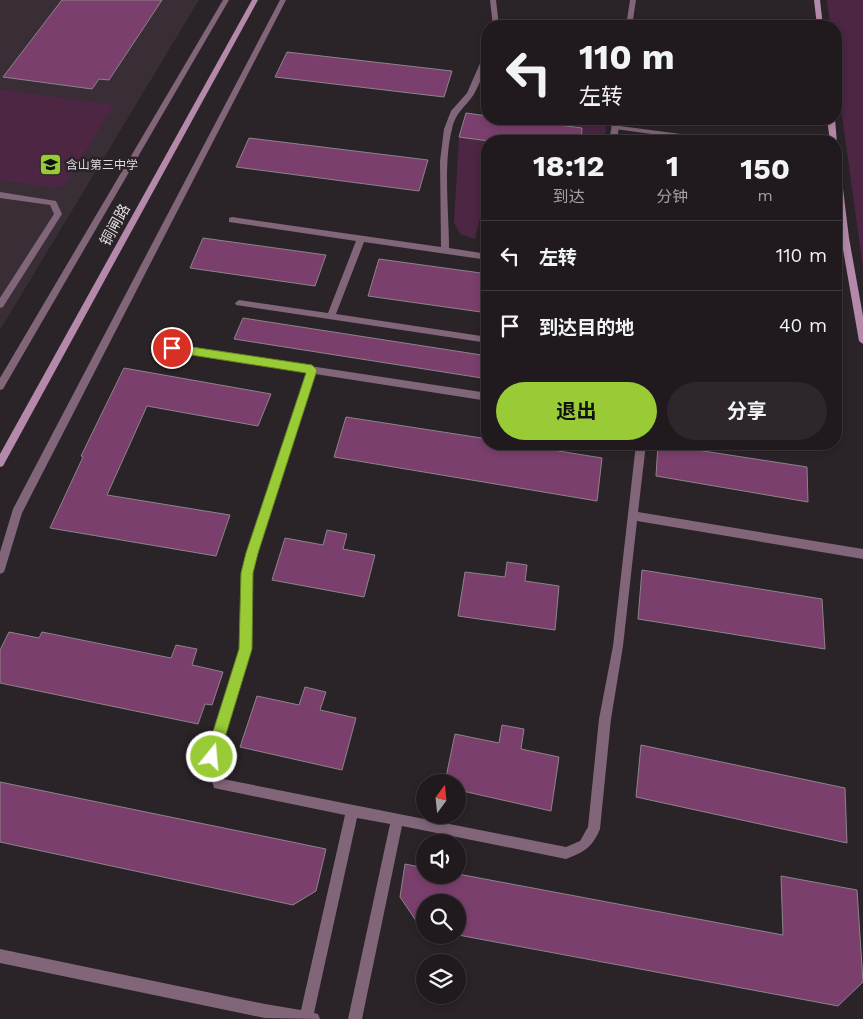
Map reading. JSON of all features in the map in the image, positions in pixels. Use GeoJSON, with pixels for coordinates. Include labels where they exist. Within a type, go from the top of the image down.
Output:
{"type":"FeatureCollection","features":[{"type":"Feature","properties":{"kind":"main road","name":"铜闸路"},"geometry":{"type":"LineString","coordinates":[[0,462],[255,0]]}},
{"type":"Feature","properties":{"kind":"main road"},"geometry":{"type":"LineString","coordinates":[[817,0],[819,20]]}},
{"type":"Feature","properties":{"kind":"main road"},"geometry":{"type":"LineString","coordinates":[[842,213],[863,340]]}},
{"type":"Feature","properties":{"kind":"street"},"geometry":{"type":"LineString","coordinates":[[0,386],[226,0]]}},
{"type":"Feature","properties":{"kind":"street"},"geometry":{"type":"LineString","coordinates":[[0,569],[16,512],[283,0]]}},
{"type":"Feature","properties":{"kind":"street"},"geometry":{"type":"LineString","coordinates":[[493,0],[495,20]]}},
{"type":"Feature","properties":{"kind":"street"},"geometry":{"type":"LineString","coordinates":[[630,20],[633,0]]}},
{"type":"Feature","properties":{"kind":"street"},"geometry":{"type":"LineString","coordinates":[[444,251],[444,161],[448,128],[455,111],[470,94],[481,68]]}},
{"type":"Feature","properties":{"kind":"street"},"geometry":{"type":"LineString","coordinates":[[627,125],[685,135]]}},
{"type":"Feature","properties":{"kind":"street"},"geometry":{"type":"LineString","coordinates":[[0,195],[53,203],[58,214],[0,305]]}},
{"type":"Feature","properties":{"kind":"street"},"geometry":{"type":"LineString","coordinates":[[232,220],[481,256]]}},
{"type":"Feature","properties":{"kind":"street"},"geometry":{"type":"LineString","coordinates":[[331,317],[361,239]]}},
{"type":"Feature","properties":{"kind":"street"},"geometry":{"type":"LineString","coordinates":[[239,303],[481,339]]}},
{"type":"Feature","properties":{"kind":"street"},"geometry":{"type":"LineString","coordinates":[[172,348],[481,396]]}},
{"type":"Feature","properties":{"kind":"street"},"geometry":{"type":"LineString","coordinates":[[312,370],[250,559],[247,573],[245,649],[212,757],[218,784],[566,852],[584,845],[594,829],[605,719],[618,646],[640,450]]}},
{"type":"Feature","properties":{"kind":"street"},"geometry":{"type":"LineString","coordinates":[[634,516],[863,554]]}},
{"type":"Feature","properties":{"kind":"street"},"geometry":{"type":"LineString","coordinates":[[0,956],[309,1019],[352,810]]}},
{"type":"Feature","properties":{"kind":"street"},"geometry":{"type":"LineString","coordinates":[[355,1019],[397,819]]}},
{"type":"Feature","properties":{"kind":"shaded area","name":"含山第三中学"},"geometry":{"type":"Polygon","coordinates":[[[0,0],[199,0],[0,330],[0,0]]]}},
{"type":"Feature","properties":{"kind":"shaded area"},"geometry":{"type":"Polygon","coordinates":[[[827,0],[863,0],[863,268],[842,116],[842,20],[829,20],[827,0]]]}},
{"type":"Feature","properties":{"kind":"shaded area"},"geometry":{"type":"Polygon","coordinates":[[[0,89],[114,105],[64,186],[54,188],[0,180],[0,89]]]}},
{"type":"Feature","properties":{"kind":"shaded area"},"geometry":{"type":"Polygon","coordinates":[[[562,125],[605,125],[606,131],[604,135],[576,135],[578,127],[562,125]]]}},
{"type":"Feature","properties":{"kind":"shaded area"},"geometry":{"type":"Polygon","coordinates":[[[459,137],[481,140],[481,218],[475,239],[460,234],[454,222],[459,137]]]}},
{"type":"Feature","properties":{"kind":"building"},"geometry":{"type":"Polygon","coordinates":[[[62,0],[162,0],[109,80],[99,79],[92,89],[3,77],[62,0]]]}},
{"type":"Feature","properties":{"kind":"building"},"geometry":{"type":"Polygon","coordinates":[[[287,52],[452,71],[444,97],[275,77],[287,52]]]}},
{"type":"Feature","properties":{"kind":"building"},"geometry":{"type":"Polygon","coordinates":[[[466,113],[481,115],[481,125],[559,125],[582,128],[581,135],[481,135],[481,140],[459,137],[466,113]]]}},
{"type":"Feature","properties":{"kind":"building"},"geometry":{"type":"Polygon","coordinates":[[[249,138],[428,160],[419,191],[236,167],[249,138]]]}},
{"type":"Feature","properties":{"kind":"building"},"geometry":{"type":"Polygon","coordinates":[[[203,238],[326,255],[315,286],[190,268],[203,238]]]}},
{"type":"Feature","properties":{"kind":"building"},"geometry":{"type":"Polygon","coordinates":[[[379,259],[481,273],[481,312],[368,296],[379,259]]]}},
{"type":"Feature","properties":{"kind":"building"},"geometry":{"type":"Polygon","coordinates":[[[243,318],[481,355],[481,378],[234,339],[243,318]]]}},
{"type":"Feature","properties":{"kind":"building"},"geometry":{"type":"Polygon","coordinates":[[[124,368],[271,394],[258,426],[147,406],[107,495],[230,515],[216,556],[50,528],[83,457],[81,456],[124,368]]]}},
{"type":"Feature","properties":{"kind":"building"},"geometry":{"type":"Polygon","coordinates":[[[346,417],[481,438],[481,450],[552,450],[602,458],[597,501],[334,457],[346,417]]]}},
{"type":"Feature","properties":{"kind":"building"},"geometry":{"type":"Polygon","coordinates":[[[658,450],[697,450],[807,467],[808,502],[656,476],[658,450]]]}},
{"type":"Feature","properties":{"kind":"building"},"geometry":{"type":"Polygon","coordinates":[[[327,530],[347,534],[343,549],[375,555],[364,597],[272,580],[285,538],[323,545],[327,530]]]}},
{"type":"Feature","properties":{"kind":"building"},"geometry":{"type":"Polygon","coordinates":[[[507,562],[527,565],[525,581],[559,586],[555,630],[458,616],[465,572],[505,577],[507,562]]]}},
{"type":"Feature","properties":{"kind":"building"},"geometry":{"type":"Polygon","coordinates":[[[642,570],[822,599],[825,649],[638,619],[642,570]]]}},
{"type":"Feature","properties":{"kind":"building"},"geometry":{"type":"Polygon","coordinates":[[[9,632],[39,638],[42,632],[171,658],[176,645],[197,649],[192,665],[223,672],[212,705],[205,704],[198,724],[0,683],[0,650],[9,632]]]}},
{"type":"Feature","properties":{"kind":"building"},"geometry":{"type":"Polygon","coordinates":[[[305,687],[326,692],[320,710],[356,718],[342,770],[240,747],[257,696],[299,705],[305,687]]]}},
{"type":"Feature","properties":{"kind":"building"},"geometry":{"type":"Polygon","coordinates":[[[502,725],[524,729],[521,749],[559,757],[551,811],[466,792],[466,774],[447,774],[455,734],[499,743],[502,725]]]}},
{"type":"Feature","properties":{"kind":"building"},"geometry":{"type":"Polygon","coordinates":[[[641,745],[845,788],[847,843],[636,797],[641,745]]]}},
{"type":"Feature","properties":{"kind":"building"},"geometry":{"type":"Polygon","coordinates":[[[0,782],[326,849],[316,891],[293,905],[0,842],[0,782]]]}},
{"type":"Feature","properties":{"kind":"building"},"geometry":{"type":"Polygon","coordinates":[[[405,864],[416,866],[416,884],[466,884],[466,876],[783,935],[781,876],[857,890],[863,982],[838,1006],[466,936],[466,894],[416,894],[416,921],[400,897],[405,864]]]}},
{"type":"Feature","properties":{"kind":"place","name":"含山第三中学"},"geometry":{"type":"Point","coordinates":[50,165]}},
{"type":"Feature","properties":{"kind":"route"},"geometry":{"type":"LineString","coordinates":[[172,348],[312,370],[252,553],[247,573],[245,649],[212,757]]}}]}
